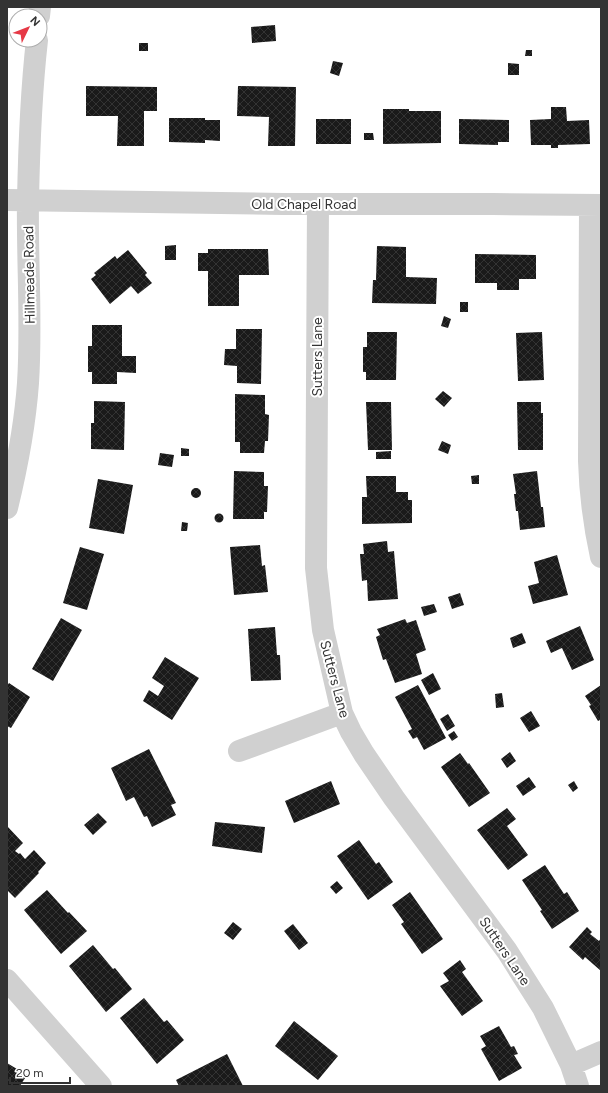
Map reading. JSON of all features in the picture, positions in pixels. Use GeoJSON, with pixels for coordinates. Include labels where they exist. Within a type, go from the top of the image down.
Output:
{"type":"FeatureCollection","features":[{"type":"Feature","properties":{"kind":"street","name":"Hillmeade Road"},"geometry":{"type":"LineString","coordinates":[[7,508],[23,430],[28,383],[30,331],[28,201],[33,75],[36,48]]}},
{"type":"Feature","properties":{"kind":"street","name":"Old Chapel Road"},"geometry":{"type":"LineString","coordinates":[[7,200],[318,204],[596,205]]}},
{"type":"Feature","properties":{"kind":"street","name":"Sutters Lane"},"geometry":{"type":"LineString","coordinates":[[318,204],[316,568],[323,630],[342,713],[364,754],[394,798],[506,950],[543,1008],[571,1065],[578,1086]]}},
{"type":"Feature","properties":{"kind":"street"},"geometry":{"type":"LineString","coordinates":[[596,205],[589,461],[593,516],[601,557]]}},
{"type":"Feature","properties":{"kind":"street"},"geometry":{"type":"LineString","coordinates":[[239,750],[342,713]]}},
{"type":"Feature","properties":{"kind":"street"},"geometry":{"type":"LineString","coordinates":[[7,980],[99,1085]]}},
{"type":"Feature","properties":{"kind":"street"},"geometry":{"type":"LineString","coordinates":[[571,1065],[601,1052]]}},
{"type":"Feature","properties":{"kind":"building"},"geometry":{"type":"Polygon","coordinates":[[[275,25],[276,41],[252,43],[251,27],[275,25]]]}},
{"type":"Feature","properties":{"kind":"building"},"geometry":{"type":"Polygon","coordinates":[[[139,43],[148,43],[148,51],[139,51],[139,43]]]}},
{"type":"Feature","properties":{"kind":"building"},"geometry":{"type":"Polygon","coordinates":[[[526,50],[532,50],[532,56],[525,56],[526,50]]]}},
{"type":"Feature","properties":{"kind":"building"},"geometry":{"type":"Polygon","coordinates":[[[333,61],[343,63],[339,76],[330,73],[333,61]]]}},
{"type":"Feature","properties":{"kind":"building"},"geometry":{"type":"Polygon","coordinates":[[[508,63],[519,64],[519,75],[508,75],[508,63]]]}},
{"type":"Feature","properties":{"kind":"building"},"geometry":{"type":"Polygon","coordinates":[[[86,86],[157,87],[157,111],[144,111],[144,146],[117,146],[118,116],[86,116],[86,86]]]}},
{"type":"Feature","properties":{"kind":"building"},"geometry":{"type":"Polygon","coordinates":[[[238,86],[296,87],[295,146],[268,146],[269,117],[237,116],[238,86]]]}},
{"type":"Feature","properties":{"kind":"building"},"geometry":{"type":"Polygon","coordinates":[[[551,107],[566,107],[567,121],[589,120],[590,144],[558,145],[558,148],[551,148],[551,145],[531,145],[530,120],[551,119],[551,107]]]}},
{"type":"Feature","properties":{"kind":"building"},"geometry":{"type":"Polygon","coordinates":[[[383,109],[441,111],[441,143],[383,144],[383,109]]]}},
{"type":"Feature","properties":{"kind":"building"},"geometry":{"type":"Polygon","coordinates":[[[169,118],[205,118],[205,120],[220,120],[220,141],[205,140],[205,143],[169,142],[169,118]]]}},
{"type":"Feature","properties":{"kind":"building"},"geometry":{"type":"Polygon","coordinates":[[[316,119],[351,119],[351,144],[316,144],[316,119]]]}},
{"type":"Feature","properties":{"kind":"building"},"geometry":{"type":"Polygon","coordinates":[[[459,119],[509,120],[509,142],[498,142],[498,145],[459,144],[459,119]]]}},
{"type":"Feature","properties":{"kind":"building"},"geometry":{"type":"Polygon","coordinates":[[[364,133],[373,133],[374,140],[364,140],[364,133]]]}},
{"type":"Feature","properties":{"kind":"building"},"geometry":{"type":"Polygon","coordinates":[[[176,245],[176,260],[165,260],[165,246],[176,245]]]}},
{"type":"Feature","properties":{"kind":"building"},"geometry":{"type":"Polygon","coordinates":[[[377,246],[406,247],[406,277],[437,278],[436,304],[372,303],[373,280],[376,280],[377,246]]]}},
{"type":"Feature","properties":{"kind":"building"},"geometry":{"type":"Polygon","coordinates":[[[208,249],[268,249],[269,275],[239,275],[239,306],[208,306],[208,271],[198,271],[198,253],[208,253],[208,249]]]}},
{"type":"Feature","properties":{"kind":"building"},"geometry":{"type":"Polygon","coordinates":[[[128,250],[147,273],[145,275],[152,283],[138,294],[131,286],[110,304],[91,279],[96,275],[94,273],[115,256],[117,259],[128,250]]]}},
{"type":"Feature","properties":{"kind":"building"},"geometry":{"type":"Polygon","coordinates":[[[475,254],[536,255],[536,279],[519,279],[519,290],[497,290],[497,283],[475,283],[475,254]]]}},
{"type":"Feature","properties":{"kind":"building"},"geometry":{"type":"Polygon","coordinates":[[[460,302],[468,302],[468,312],[460,312],[460,302]]]}},
{"type":"Feature","properties":{"kind":"building"},"geometry":{"type":"Polygon","coordinates":[[[444,316],[451,319],[448,328],[441,326],[444,316]]]}},
{"type":"Feature","properties":{"kind":"building"},"geometry":{"type":"Polygon","coordinates":[[[92,325],[122,325],[122,356],[136,356],[136,373],[117,372],[117,384],[92,384],[92,372],[88,372],[88,346],[92,346],[92,325]]]}},
{"type":"Feature","properties":{"kind":"building"},"geometry":{"type":"Polygon","coordinates":[[[236,329],[262,329],[261,384],[237,383],[237,366],[224,365],[225,349],[236,349],[236,329]]]}},
{"type":"Feature","properties":{"kind":"building"},"geometry":{"type":"Polygon","coordinates":[[[367,332],[397,332],[396,380],[366,380],[366,372],[363,372],[363,347],[367,347],[367,332]]]}},
{"type":"Feature","properties":{"kind":"building"},"geometry":{"type":"Polygon","coordinates":[[[542,332],[544,380],[518,381],[516,333],[542,332]]]}},
{"type":"Feature","properties":{"kind":"building"},"geometry":{"type":"Polygon","coordinates":[[[443,391],[452,398],[444,407],[435,399],[443,391]]]}},
{"type":"Feature","properties":{"kind":"building"},"geometry":{"type":"Polygon","coordinates":[[[235,394],[265,395],[265,414],[269,415],[268,441],[265,441],[264,453],[240,453],[240,442],[235,442],[235,394]]]}},
{"type":"Feature","properties":{"kind":"building"},"geometry":{"type":"Polygon","coordinates":[[[94,401],[125,402],[124,450],[91,449],[91,423],[94,423],[94,401]]]}},
{"type":"Feature","properties":{"kind":"building"},"geometry":{"type":"Polygon","coordinates":[[[366,402],[391,402],[392,450],[368,450],[366,402]]]}},
{"type":"Feature","properties":{"kind":"building"},"geometry":{"type":"Polygon","coordinates":[[[517,402],[541,402],[541,413],[543,413],[543,450],[518,450],[517,402]]]}},
{"type":"Feature","properties":{"kind":"building"},"geometry":{"type":"Polygon","coordinates":[[[442,441],[451,445],[448,454],[438,450],[442,441]]]}},
{"type":"Feature","properties":{"kind":"building"},"geometry":{"type":"Polygon","coordinates":[[[181,448],[189,449],[189,456],[181,456],[181,448]]]}},
{"type":"Feature","properties":{"kind":"building"},"geometry":{"type":"Polygon","coordinates":[[[391,451],[391,459],[376,459],[376,452],[391,451]]]}},
{"type":"Feature","properties":{"kind":"building"},"geometry":{"type":"Polygon","coordinates":[[[160,453],[174,455],[172,467],[158,465],[160,453]]]}},
{"type":"Feature","properties":{"kind":"building"},"geometry":{"type":"Polygon","coordinates":[[[234,471],[264,472],[264,486],[268,486],[267,512],[264,512],[264,519],[233,519],[234,471]]]}},
{"type":"Feature","properties":{"kind":"building"},"geometry":{"type":"Polygon","coordinates":[[[537,471],[545,527],[520,530],[518,511],[516,511],[514,494],[516,494],[513,474],[537,471]]]}},
{"type":"Feature","properties":{"kind":"building"},"geometry":{"type":"Polygon","coordinates":[[[479,475],[479,484],[472,484],[471,476],[479,475]]]}},
{"type":"Feature","properties":{"kind":"building"},"geometry":{"type":"Polygon","coordinates":[[[366,476],[396,476],[396,492],[408,492],[408,500],[412,500],[412,523],[362,524],[362,497],[367,497],[366,476]]]}},
{"type":"Feature","properties":{"kind":"building"},"geometry":{"type":"Polygon","coordinates":[[[98,479],[133,485],[124,534],[89,528],[98,479]]]}},
{"type":"Feature","properties":{"kind":"building"},"geometry":{"type":"Polygon","coordinates":[[[194,488],[198,488],[201,493],[198,498],[194,498],[191,495],[191,491],[194,488]]]}},
{"type":"Feature","properties":{"kind":"building"},"geometry":{"type":"Polygon","coordinates":[[[219,513],[224,518],[219,523],[214,518],[219,513]]]}},
{"type":"Feature","properties":{"kind":"building"},"geometry":{"type":"Polygon","coordinates":[[[182,522],[188,523],[187,531],[181,531],[182,522]]]}},
{"type":"Feature","properties":{"kind":"building"},"geometry":{"type":"Polygon","coordinates":[[[387,541],[388,552],[394,551],[398,599],[368,601],[367,580],[362,581],[360,554],[364,554],[363,544],[387,541]]]}},
{"type":"Feature","properties":{"kind":"building"},"geometry":{"type":"Polygon","coordinates":[[[260,545],[262,566],[265,565],[268,592],[234,595],[230,547],[260,545]]]}},
{"type":"Feature","properties":{"kind":"building"},"geometry":{"type":"Polygon","coordinates":[[[80,547],[104,554],[87,610],[63,603],[80,547]]]}},
{"type":"Feature","properties":{"kind":"building"},"geometry":{"type":"Polygon","coordinates":[[[557,555],[568,595],[533,604],[528,586],[539,583],[534,562],[557,555]]]}},
{"type":"Feature","properties":{"kind":"building"},"geometry":{"type":"Polygon","coordinates":[[[460,593],[464,605],[452,609],[448,597],[460,593]]]}},
{"type":"Feature","properties":{"kind":"building"},"geometry":{"type":"Polygon","coordinates":[[[434,604],[437,612],[424,616],[421,607],[434,604]]]}},
{"type":"Feature","properties":{"kind":"building"},"geometry":{"type":"Polygon","coordinates":[[[61,618],[82,630],[53,681],[32,669],[61,618]]]}},
{"type":"Feature","properties":{"kind":"building"},"geometry":{"type":"Polygon","coordinates":[[[405,619],[407,623],[416,620],[426,650],[416,654],[422,674],[395,683],[386,659],[383,660],[376,637],[380,635],[377,629],[405,619]]]}},
{"type":"Feature","properties":{"kind":"building"},"geometry":{"type":"Polygon","coordinates":[[[580,626],[594,660],[572,670],[562,648],[551,653],[546,641],[580,626]]]}},
{"type":"Feature","properties":{"kind":"building"},"geometry":{"type":"Polygon","coordinates":[[[275,627],[277,655],[280,655],[281,680],[251,681],[248,629],[275,627]]]}},
{"type":"Feature","properties":{"kind":"building"},"geometry":{"type":"Polygon","coordinates":[[[522,633],[526,643],[513,648],[510,638],[522,633]]]}},
{"type":"Feature","properties":{"kind":"building"},"geometry":{"type":"Polygon","coordinates":[[[165,657],[199,678],[172,720],[143,701],[149,690],[158,696],[164,686],[152,678],[165,657]]]}},
{"type":"Feature","properties":{"kind":"building"},"geometry":{"type":"Polygon","coordinates":[[[433,673],[441,689],[429,695],[421,680],[433,673]]]}},
{"type":"Feature","properties":{"kind":"building"},"geometry":{"type":"Polygon","coordinates":[[[9,683],[30,697],[11,728],[7,726],[7,686],[9,683]]]}},
{"type":"Feature","properties":{"kind":"building"},"geometry":{"type":"Polygon","coordinates":[[[418,685],[446,738],[424,750],[417,737],[413,739],[408,731],[412,729],[395,697],[418,685]]]}},
{"type":"Feature","properties":{"kind":"building"},"geometry":{"type":"Polygon","coordinates":[[[601,685],[601,721],[598,721],[585,696],[601,685]]]}},
{"type":"Feature","properties":{"kind":"building"},"geometry":{"type":"Polygon","coordinates":[[[502,693],[504,707],[496,708],[495,694],[502,693]]]}},
{"type":"Feature","properties":{"kind":"building"},"geometry":{"type":"Polygon","coordinates":[[[531,711],[540,726],[529,732],[520,718],[531,711]]]}},
{"type":"Feature","properties":{"kind":"building"},"geometry":{"type":"Polygon","coordinates":[[[448,714],[455,726],[447,731],[440,719],[448,714]]]}},
{"type":"Feature","properties":{"kind":"building"},"geometry":{"type":"Polygon","coordinates":[[[454,731],[458,737],[452,741],[448,735],[454,731]]]}},
{"type":"Feature","properties":{"kind":"building"},"geometry":{"type":"Polygon","coordinates":[[[149,749],[176,803],[171,805],[176,815],[152,827],[147,816],[144,817],[134,797],[126,801],[111,768],[149,749]]]}},
{"type":"Feature","properties":{"kind":"building"},"geometry":{"type":"Polygon","coordinates":[[[510,752],[516,761],[507,768],[501,759],[510,752]]]}},
{"type":"Feature","properties":{"kind":"building"},"geometry":{"type":"Polygon","coordinates":[[[460,753],[490,793],[469,807],[441,767],[460,753]]]}},
{"type":"Feature","properties":{"kind":"building"},"geometry":{"type":"Polygon","coordinates":[[[529,777],[536,787],[523,796],[516,786],[529,777]]]}},
{"type":"Feature","properties":{"kind":"building"},"geometry":{"type":"Polygon","coordinates":[[[331,781],[340,804],[294,823],[285,801],[331,781]]]}},
{"type":"Feature","properties":{"kind":"building"},"geometry":{"type":"Polygon","coordinates":[[[574,781],[578,788],[573,792],[568,785],[574,781]]]}},
{"type":"Feature","properties":{"kind":"building"},"geometry":{"type":"Polygon","coordinates":[[[507,808],[516,819],[507,826],[528,855],[508,870],[477,830],[507,808]]]}},
{"type":"Feature","properties":{"kind":"building"},"geometry":{"type":"Polygon","coordinates":[[[98,813],[107,822],[93,835],[84,825],[98,813]]]}},
{"type":"Feature","properties":{"kind":"building"},"geometry":{"type":"Polygon","coordinates":[[[215,822],[265,827],[262,853],[212,846],[215,822]]]}},
{"type":"Feature","properties":{"kind":"building"},"geometry":{"type":"Polygon","coordinates":[[[7,826],[23,843],[15,851],[19,854],[20,853],[25,859],[34,850],[46,863],[38,872],[39,873],[15,898],[7,890],[7,826]]]}},
{"type":"Feature","properties":{"kind":"building"},"geometry":{"type":"Polygon","coordinates":[[[359,840],[376,864],[379,862],[393,882],[368,900],[337,856],[359,840]]]}},
{"type":"Feature","properties":{"kind":"building"},"geometry":{"type":"Polygon","coordinates":[[[545,865],[564,894],[567,892],[579,911],[552,929],[540,911],[542,910],[522,880],[545,865]]]}},
{"type":"Feature","properties":{"kind":"building"},"geometry":{"type":"Polygon","coordinates":[[[337,881],[343,888],[336,894],[330,887],[337,881]]]}},
{"type":"Feature","properties":{"kind":"building"},"geometry":{"type":"Polygon","coordinates":[[[47,890],[87,931],[61,954],[24,910],[47,890]]]}},
{"type":"Feature","properties":{"kind":"building"},"geometry":{"type":"Polygon","coordinates":[[[410,892],[443,939],[422,954],[401,924],[404,922],[392,905],[410,892]]]}},
{"type":"Feature","properties":{"kind":"building"},"geometry":{"type":"Polygon","coordinates":[[[233,922],[242,929],[233,940],[224,933],[233,922]]]}},
{"type":"Feature","properties":{"kind":"building"},"geometry":{"type":"Polygon","coordinates":[[[293,924],[308,943],[299,950],[284,931],[293,924]]]}},
{"type":"Feature","properties":{"kind":"building"},"geometry":{"type":"Polygon","coordinates":[[[587,927],[592,932],[590,934],[599,941],[601,938],[601,971],[585,957],[583,960],[569,947],[587,927]]]}},
{"type":"Feature","properties":{"kind":"building"},"geometry":{"type":"Polygon","coordinates":[[[93,945],[113,969],[115,968],[132,989],[106,1012],[69,966],[93,945]]]}},
{"type":"Feature","properties":{"kind":"building"},"geometry":{"type":"Polygon","coordinates":[[[460,960],[466,969],[462,972],[483,1001],[462,1016],[440,986],[449,981],[443,973],[460,960]]]}},
{"type":"Feature","properties":{"kind":"building"},"geometry":{"type":"Polygon","coordinates":[[[144,998],[164,1022],[167,1020],[184,1040],[157,1064],[120,1018],[144,998]]]}},
{"type":"Feature","properties":{"kind":"building"},"geometry":{"type":"Polygon","coordinates":[[[294,1021],[338,1056],[318,1080],[275,1046],[294,1021]]]}},
{"type":"Feature","properties":{"kind":"building"},"geometry":{"type":"Polygon","coordinates":[[[499,1026],[511,1047],[514,1046],[518,1054],[514,1055],[522,1068],[499,1081],[481,1049],[486,1046],[480,1036],[499,1026]]]}},
{"type":"Feature","properties":{"kind":"building"},"geometry":{"type":"Polygon","coordinates":[[[227,1054],[243,1086],[179,1086],[176,1080],[227,1054]]]}},
{"type":"Feature","properties":{"kind":"building"},"geometry":{"type":"Polygon","coordinates":[[[7,1063],[27,1075],[20,1086],[7,1086],[7,1063]]]}}]}
